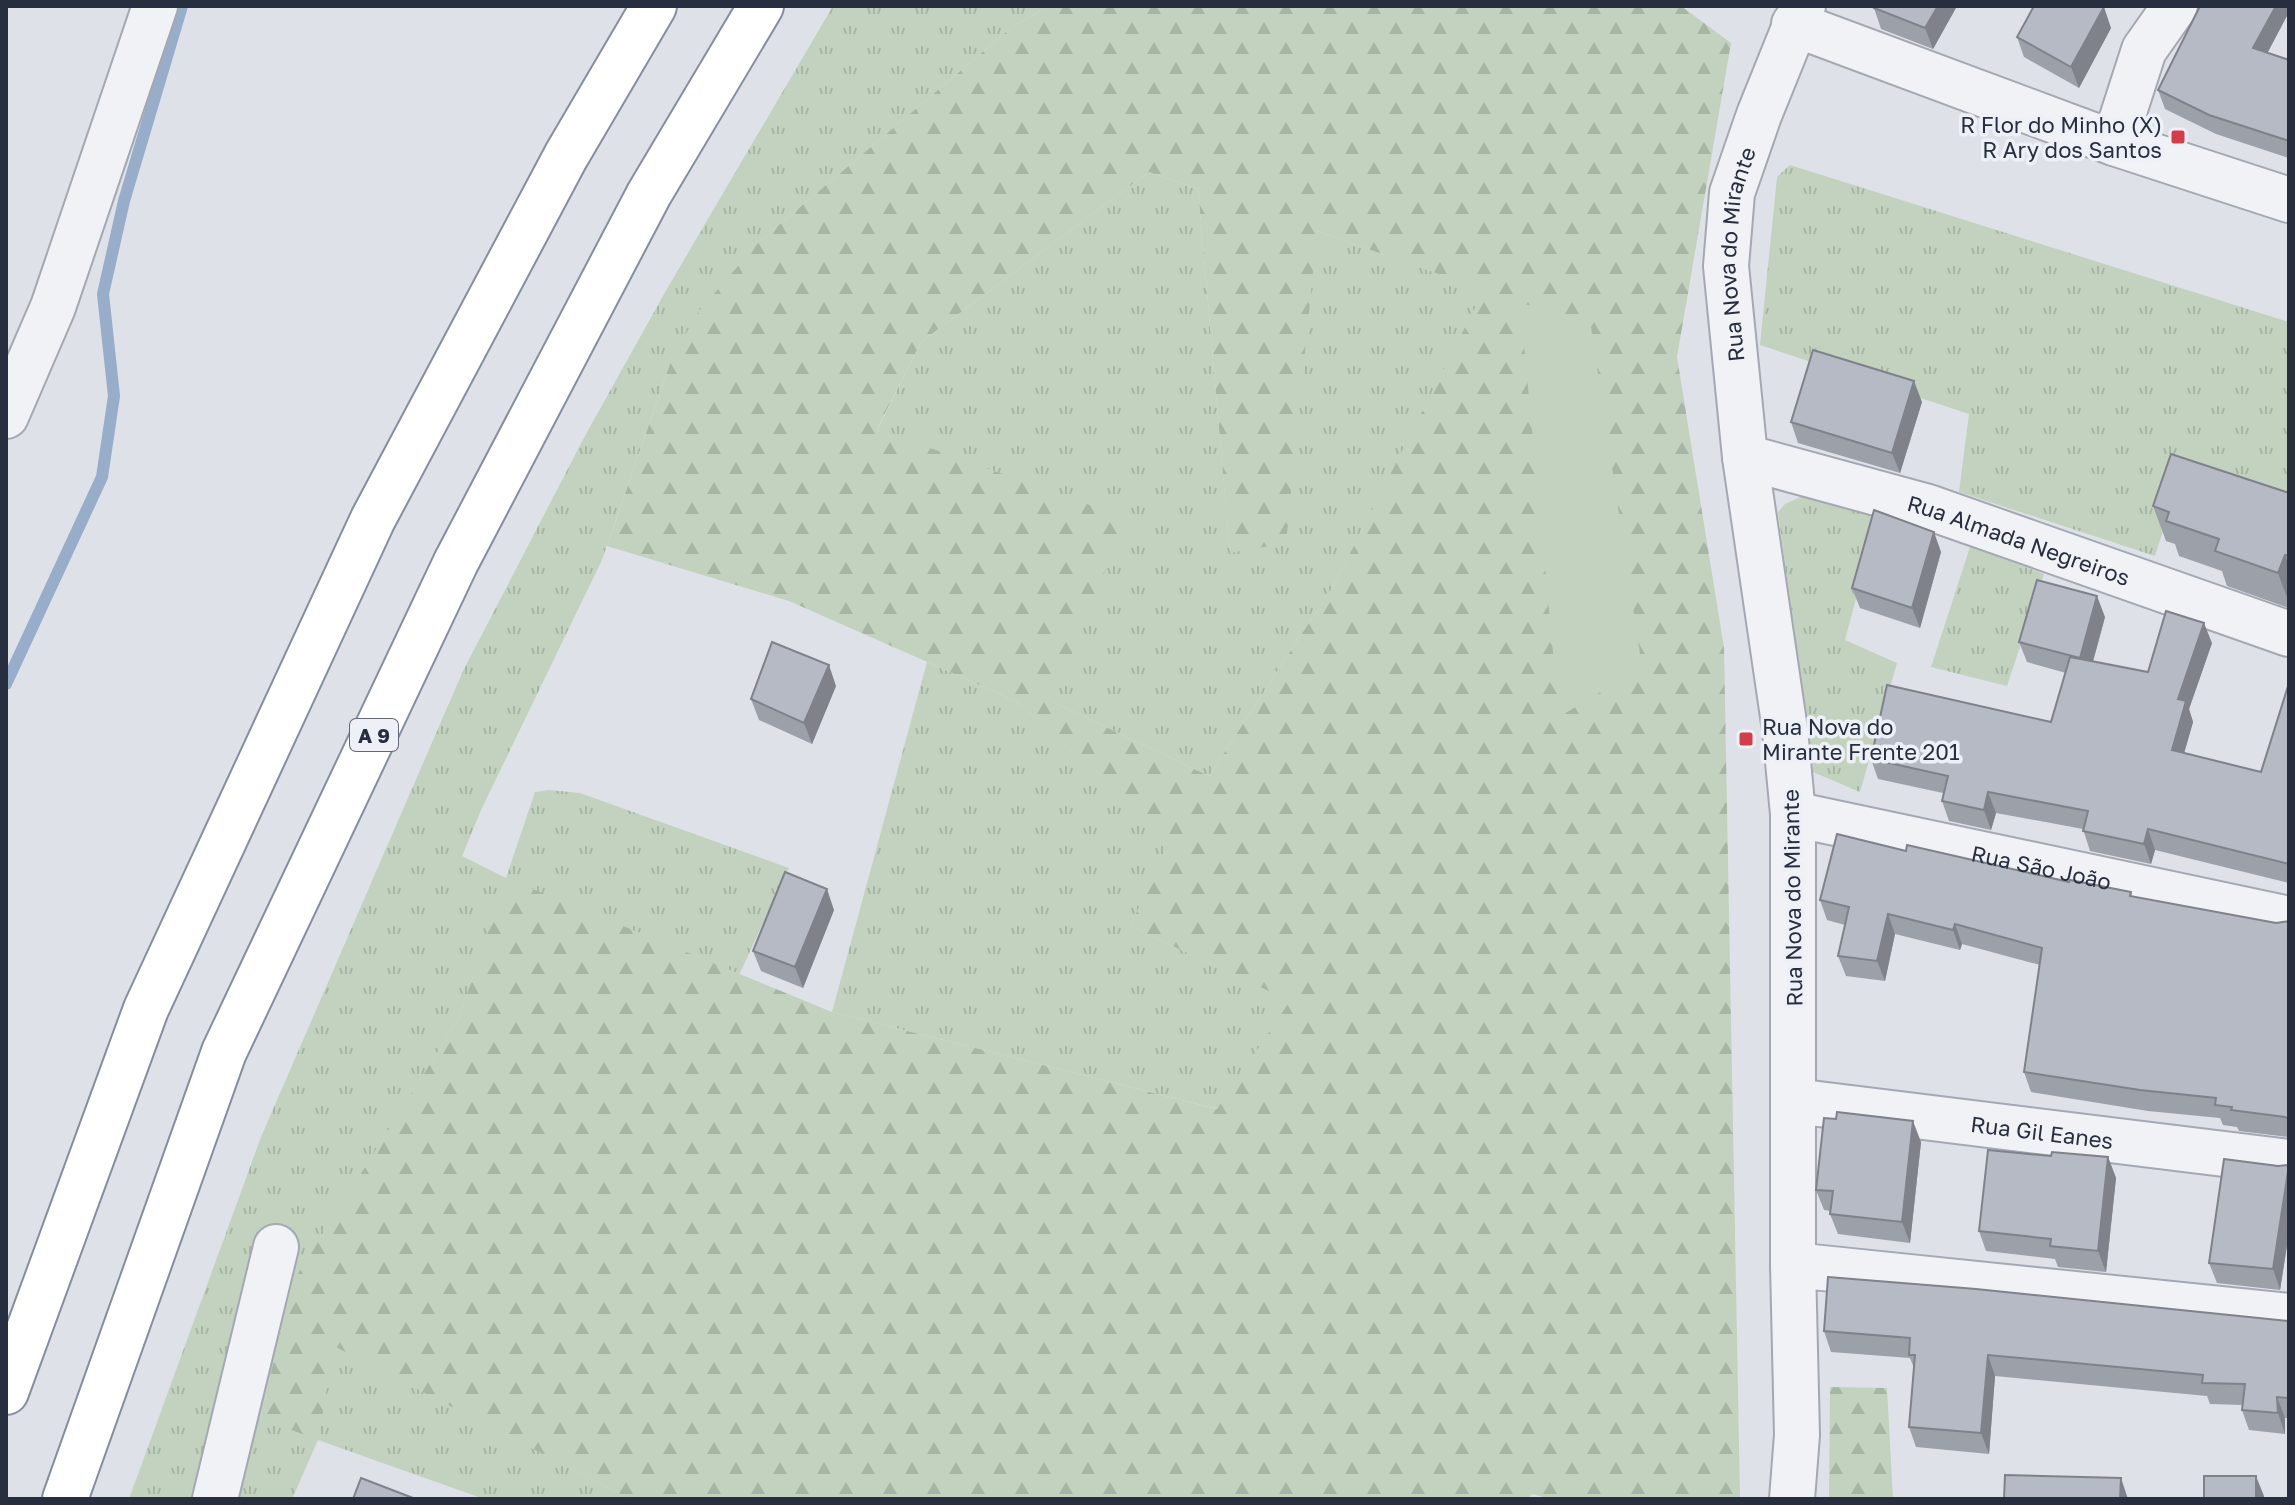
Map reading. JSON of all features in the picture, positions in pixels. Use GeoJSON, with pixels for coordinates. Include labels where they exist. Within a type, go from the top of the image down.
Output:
{"type":"FeatureCollection","features":[{"type":"Feature","properties":{"kind":"highway"},"geometry":{"type":"LineString","coordinates":[[6,1392],[146,1009],[373,519],[566,156],[654,6]]}},
{"type":"Feature","properties":{"kind":"highway","name":"A 9"},"geometry":{"type":"LineString","coordinates":[[65,1499],[224,1052],[456,562],[649,194],[761,6]]}},
{"type":"Feature","properties":{"kind":"street"},"geometry":{"type":"LineString","coordinates":[[6,416],[53,307],[155,6]]}},
{"type":"Feature","properties":{"kind":"street"},"geometry":{"type":"LineString","coordinates":[[2114,143],[2144,50],[2175,6]]}},
{"type":"Feature","properties":{"kind":"street"},"geometry":{"type":"LineString","coordinates":[[1798,15],[2114,143],[2289,200]]}},
{"type":"Feature","properties":{"kind":"street","name":"Rua Nova do Mirante"},"geometry":{"type":"LineString","coordinates":[[1792,1499],[1797,1435],[1793,1265],[1793,814],[1785,730],[1745,457],[1726,266],[1732,193],[1798,15]]}},
{"type":"Feature","properties":{"kind":"street","name":"Rua Almada Negreiros"},"geometry":{"type":"LineString","coordinates":[[1745,457],[1928,507],[2289,634]]}},
{"type":"Feature","properties":{"kind":"street","name":"Rua São João"},"geometry":{"type":"LineString","coordinates":[[1793,814],[2289,919]]}},
{"type":"Feature","properties":{"kind":"street","name":"Rua Gil Eanes"},"geometry":{"type":"LineString","coordinates":[[1794,1101],[2289,1162]]}},
{"type":"Feature","properties":{"kind":"street"},"geometry":{"type":"LineString","coordinates":[[215,1499],[276,1247]]}},
{"type":"Feature","properties":{"kind":"street"},"geometry":{"type":"LineString","coordinates":[[1793,1265],[2289,1316]]}},
{"type":"Feature","properties":{"kind":"green space"},"geometry":{"type":"Polygon","coordinates":[[[833,6],[1049,6],[1012,27],[759,242],[672,358],[602,560],[482,808],[462,856],[506,878],[535,792],[549,790],[580,793],[789,868],[739,975],[506,879],[459,1018],[292,1284],[260,1418],[333,1345],[630,1499],[484,1499],[318,1440],[292,1499],[129,1499],[261,1137],[463,671],[586,434],[668,287],[833,6]]]}},
{"type":"Feature","properties":{"kind":"green space"},"geometry":{"type":"Polygon","coordinates":[[[1049,6],[1681,6],[1731,43],[1677,357],[1724,648],[1740,1499],[1552,1499],[1532,1494],[1527,1499],[630,1499],[334,1346],[318,1440],[260,1418],[292,1283],[459,1018],[506,878],[832,1012],[1217,1109],[1290,1001],[1130,926],[1170,842],[1018,702],[789,601],[607,546],[672,358],[699,311],[759,242],[1012,27],[1049,6]],[[1149,172],[921,342],[877,429],[1126,518],[1053,702],[1209,776],[1335,583],[1484,290],[1317,231],[1286,543],[1230,553],[1198,189],[1149,172]]]}},
{"type":"Feature","properties":{"kind":"green space"},"geometry":{"type":"Polygon","coordinates":[[[1790,165],[2289,322],[2289,520],[2178,484],[2155,556],[1959,492],[1969,414],[1760,345],[1777,177],[1790,165]]]}},
{"type":"Feature","properties":{"kind":"green space"},"geometry":{"type":"Polygon","coordinates":[[[1149,172],[1198,189],[1230,552],[1317,231],[1485,290],[1335,583],[1209,776],[1053,702],[877,430],[921,342],[1149,172]]]}},
{"type":"Feature","properties":{"kind":"green space"},"geometry":{"type":"Polygon","coordinates":[[[1520,302],[1591,327],[1642,667],[1559,717],[1520,302]]]}},
{"type":"Feature","properties":{"kind":"green space"},"geometry":{"type":"Polygon","coordinates":[[[1803,496],[1870,515],[1875,527],[1845,640],[1897,663],[1860,792],[1813,772],[1778,512],[1785,504],[1803,496]]]}},
{"type":"Feature","properties":{"kind":"green space"},"geometry":{"type":"Polygon","coordinates":[[[1970,547],[2044,574],[2007,686],[1931,667],[1970,547]]]}},
{"type":"Feature","properties":{"kind":"green space"},"geometry":{"type":"Polygon","coordinates":[[[927,662],[1018,702],[1171,842],[1130,926],[1291,1001],[1218,1109],[832,1012],[927,662]]]}},
{"type":"Feature","properties":{"kind":"green space"},"geometry":{"type":"Polygon","coordinates":[[[1830,1387],[1887,1388],[1893,1499],[1829,1499],[1830,1387]]]}},
{"type":"Feature","properties":{"kind":"building"},"geometry":{"type":"Polygon","coordinates":[[[1875,6],[1938,6],[1925,28],[1875,6]]]}},
{"type":"Feature","properties":{"kind":"building"},"geometry":{"type":"Polygon","coordinates":[[[2034,6],[2104,7],[2071,67],[2017,37],[2034,6]]]}},
{"type":"Feature","properties":{"kind":"building"},"geometry":{"type":"Polygon","coordinates":[[[2200,6],[2276,6],[2253,48],[2289,60],[2289,141],[2209,115],[2158,90],[2200,6]]]}},
{"type":"Feature","properties":{"kind":"building"},"geometry":{"type":"Polygon","coordinates":[[[1813,350],[1914,381],[1892,453],[1791,422],[1813,350]]]}},
{"type":"Feature","properties":{"kind":"building"},"geometry":{"type":"Polygon","coordinates":[[[2171,454],[2289,493],[2289,556],[2285,555],[2278,573],[2215,551],[2219,539],[2166,521],[2169,512],[2153,506],[2171,454]]]}},
{"type":"Feature","properties":{"kind":"building"},"geometry":{"type":"Polygon","coordinates":[[[1874,510],[1934,532],[1912,608],[1852,588],[1874,510]]]}},
{"type":"Feature","properties":{"kind":"building"},"geometry":{"type":"Polygon","coordinates":[[[2037,580],[2097,596],[2080,658],[2019,642],[2037,580]]]}},
{"type":"Feature","properties":{"kind":"building"},"geometry":{"type":"Polygon","coordinates":[[[2166,611],[2204,623],[2178,699],[2186,701],[2172,750],[2261,772],[2289,683],[2289,864],[2148,829],[2144,844],[2083,831],[2088,811],[1988,792],[1984,810],[1942,801],[1948,776],[1871,759],[1887,685],[2051,722],[2070,657],[2148,672],[2166,611]]]}},
{"type":"Feature","properties":{"kind":"building"},"geometry":{"type":"Polygon","coordinates":[[[772,642],[829,665],[804,723],[751,699],[772,642]]]}},
{"type":"Feature","properties":{"kind":"building"},"geometry":{"type":"Polygon","coordinates":[[[1837,834],[1906,851],[1907,845],[2069,882],[2131,892],[2130,896],[2276,923],[2289,921],[2289,1119],[2231,1110],[2232,1107],[2215,1105],[2216,1098],[2024,1072],[2042,948],[1955,924],[1953,930],[1888,914],[1877,961],[1838,956],[1849,907],[1820,900],[1837,834]]]}},
{"type":"Feature","properties":{"kind":"building"},"geometry":{"type":"Polygon","coordinates":[[[785,872],[827,889],[795,967],[753,951],[785,872]]]}},
{"type":"Feature","properties":{"kind":"building"},"geometry":{"type":"Polygon","coordinates":[[[1837,1112],[1913,1121],[1902,1222],[1830,1214],[1833,1191],[1816,1190],[1824,1118],[1836,1119],[1837,1112]]]}},
{"type":"Feature","properties":{"kind":"building"},"geometry":{"type":"Polygon","coordinates":[[[1988,1150],[2108,1157],[2098,1251],[2050,1246],[2051,1239],[1979,1231],[1988,1150]]]}},
{"type":"Feature","properties":{"kind":"building"},"geometry":{"type":"Polygon","coordinates":[[[2224,1159],[2289,1165],[2273,1269],[2209,1263],[2224,1159]]]}},
{"type":"Feature","properties":{"kind":"building"},"geometry":{"type":"Polygon","coordinates":[[[1828,1277],[2289,1321],[2289,1398],[2277,1397],[2278,1413],[2242,1410],[2245,1384],[2202,1383],[2203,1375],[1988,1355],[1981,1433],[1909,1427],[1915,1355],[1909,1355],[1910,1338],[1824,1331],[1828,1277]]]}},
{"type":"Feature","properties":{"kind":"building"},"geometry":{"type":"Polygon","coordinates":[[[2005,1475],[2121,1478],[2120,1499],[2004,1499],[2005,1475]]]}},
{"type":"Feature","properties":{"kind":"building"},"geometry":{"type":"Polygon","coordinates":[[[2204,1476],[2256,1476],[2256,1499],[2204,1499],[2204,1476]]]}},
{"type":"Feature","properties":{"kind":"building"},"geometry":{"type":"Polygon","coordinates":[[[361,1478],[413,1498],[413,1499],[353,1499],[361,1478]]]}},
{"type":"Feature","properties":{"kind":"waterway"},"geometry":{"type":"LineString","coordinates":[[6,684],[102,477],[114,396],[103,294],[124,201],[182,6]]}},
{"type":"Feature","properties":{"kind":"place","name":"R Flor do Minho (X) R Ary dos Santos"},"geometry":{"type":"Point","coordinates":[2178,137]}},
{"type":"Feature","properties":{"kind":"place","name":"Rua Nova do Mirante Frente 201"},"geometry":{"type":"Point","coordinates":[1746,739]}}]}
